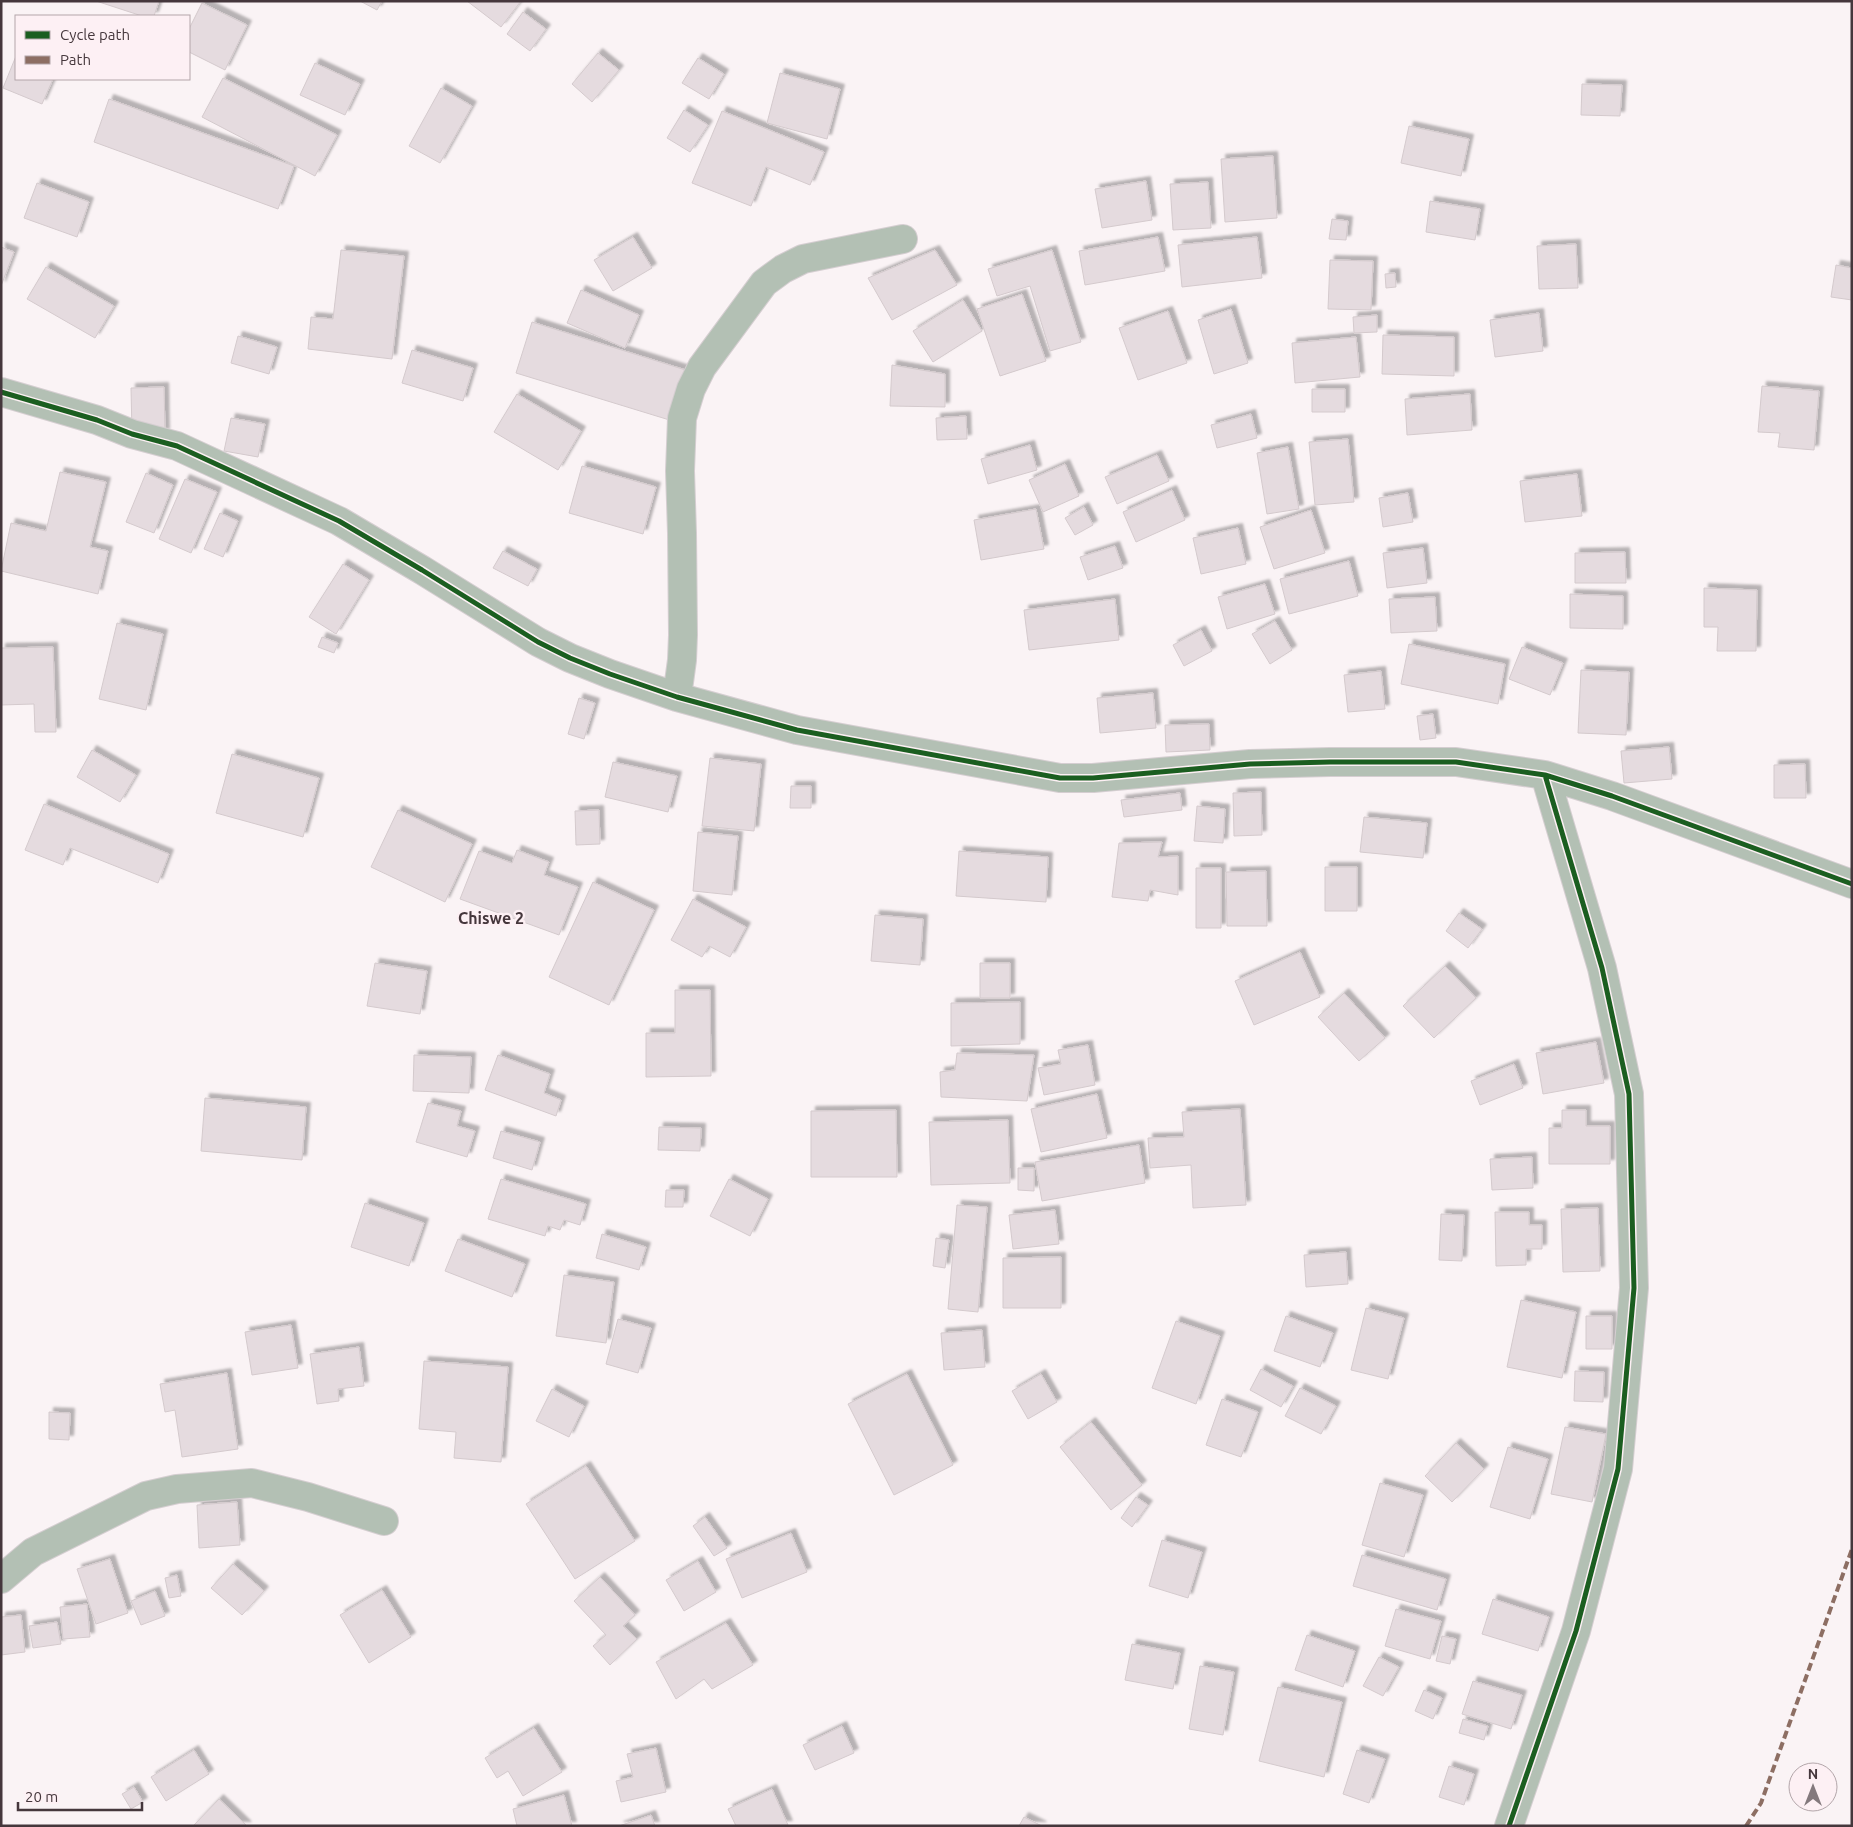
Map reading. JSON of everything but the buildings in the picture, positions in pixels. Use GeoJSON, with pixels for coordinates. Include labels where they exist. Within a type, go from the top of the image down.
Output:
{"type":"FeatureCollection","features":[{"type":"Feature","properties":{"kind":"street"},"geometry":{"type":"LineString","coordinates":[[676,697],[682,660],[683,635],[680,462],[682,418],[691,389],[702,367],[764,283],[783,269],[803,258],[903,239]]}},
{"type":"Feature","properties":{"kind":"street"},"geometry":{"type":"LineString","coordinates":[[1,392],[97,420],[132,434],[177,446],[339,521],[538,642],[570,658],[676,697],[797,730],[1060,778],[1093,778],[1250,764],[1456,762],[1545,776],[1612,796],[1852,884]]}},
{"type":"Feature","properties":{"kind":"street"},"geometry":{"type":"LineString","coordinates":[[1509,1826],[1576,1631],[1618,1469],[1634,1288],[1629,1094],[1602,968],[1545,776]]}},
{"type":"Feature","properties":{"kind":"street"},"geometry":{"type":"LineString","coordinates":[[1,1579],[33,1552],[146,1496],[177,1489],[252,1483],[308,1497],[384,1521]]}},
{"type":"Feature","properties":{"kind":"marked path"},"geometry":{"type":"LineString","coordinates":[[1746,1826],[1761,1803],[1852,1549]]}},
{"type":"Feature","properties":{"kind":"cycle path"},"geometry":{"type":"LineString","coordinates":[[1,392],[97,420],[132,434],[177,446],[339,521],[538,642],[570,658],[677,697],[797,730],[1060,778],[1093,778],[1250,764],[1456,762],[1545,775],[1612,796],[1852,884]]}},
{"type":"Feature","properties":{"kind":"cycle path"},"geometry":{"type":"LineString","coordinates":[[1509,1826],[1576,1631],[1618,1469],[1634,1288],[1629,1094],[1602,968],[1545,775]]}},
{"type":"Feature","properties":{"kind":"district","name":"Chiswe 2"},"geometry":{"type":"Point","coordinates":[491,918]}}]}
